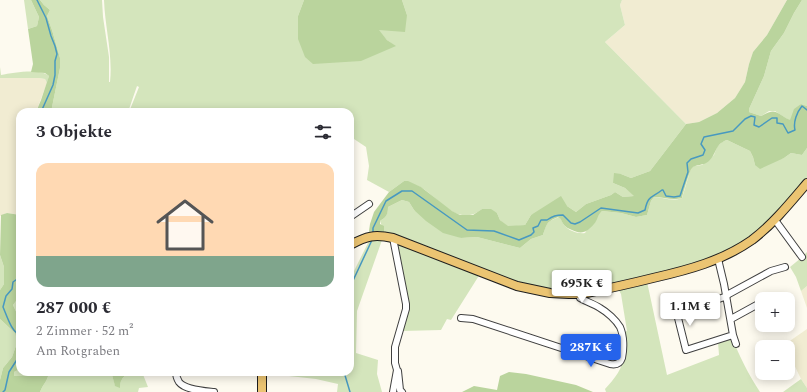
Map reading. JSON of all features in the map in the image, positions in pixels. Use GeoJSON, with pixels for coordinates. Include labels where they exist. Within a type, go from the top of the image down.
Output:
{"type":"FeatureCollection","features":[{"type":"Feature","properties":{"kind":"main road"},"geometry":{"type":"LineString","coordinates":[[354,242],[365,237],[376,235],[393,238],[517,286],[550,293],[579,294],[617,287],[680,272],[718,259],[736,250],[775,220],[807,183]]}},
{"type":"Feature","properties":{"kind":"main road"},"geometry":{"type":"LineString","coordinates":[[262,376],[262,392]]}},
{"type":"Feature","properties":{"kind":"street"},"geometry":{"type":"LineString","coordinates":[[354,215],[369,204]]}},
{"type":"Feature","properties":{"kind":"street"},"geometry":{"type":"LineString","coordinates":[[775,220],[802,257]]}},
{"type":"Feature","properties":{"kind":"street"},"geometry":{"type":"LineString","coordinates":[[393,238],[406,304],[406,309],[395,347],[395,363],[399,373],[400,390],[402,392]]}},
{"type":"Feature","properties":{"kind":"street"},"geometry":{"type":"LineString","coordinates":[[718,259],[727,295],[733,335],[736,344]]}},
{"type":"Feature","properties":{"kind":"street"},"geometry":{"type":"LineString","coordinates":[[733,335],[686,350],[677,314],[727,295],[771,271],[785,267]]}},
{"type":"Feature","properties":{"kind":"street"},"geometry":{"type":"LineString","coordinates":[[461,318],[473,319],[610,364],[617,364],[622,358],[623,344],[619,326],[606,312],[580,298],[579,294]]}},
{"type":"Feature","properties":{"kind":"street"},"geometry":{"type":"LineString","coordinates":[[731,319],[755,306]]}},
{"type":"Feature","properties":{"kind":"street"},"geometry":{"type":"LineString","coordinates":[[393,392],[398,370]]}},
{"type":"Feature","properties":{"kind":"street"},"geometry":{"type":"LineString","coordinates":[[177,376],[178,381],[183,386],[214,392]]}},
{"type":"Feature","properties":{"kind":"shaded area"},"geometry":{"type":"Polygon","coordinates":[[[622,0],[787,0],[767,35],[753,52],[745,82],[735,98],[717,113],[699,122],[686,124],[605,42],[625,25],[620,5],[622,0]]]}},
{"type":"Feature","properties":{"kind":"shaded area"},"geometry":{"type":"Polygon","coordinates":[[[0,78],[45,79],[47,83],[38,108],[16,108],[16,214],[7,213],[0,216],[0,78]]]}},
{"type":"Feature","properties":{"kind":"shaded area"},"geometry":{"type":"Polygon","coordinates":[[[807,286],[807,308],[801,291],[807,286]]]}},
{"type":"Feature","properties":{"kind":"shaded area"},"geometry":{"type":"Polygon","coordinates":[[[807,329],[807,388],[795,367],[795,340],[791,340],[807,329]]]}},
{"type":"Feature","properties":{"kind":"green space"},"geometry":{"type":"Polygon","coordinates":[[[24,0],[31,0],[39,17],[37,26],[28,29],[24,0]]]}},
{"type":"Feature","properties":{"kind":"green space"},"geometry":{"type":"Polygon","coordinates":[[[31,0],[40,0],[50,10],[47,16],[60,58],[60,68],[52,108],[38,108],[49,76],[45,73],[31,72],[33,64],[28,29],[37,26],[39,17],[31,0]]]}},
{"type":"Feature","properties":{"kind":"green space"},"geometry":{"type":"Polygon","coordinates":[[[40,0],[102,0],[109,57],[110,82],[110,52],[104,0],[304,0],[298,16],[395,46],[378,30],[407,15],[402,0],[622,0],[620,5],[625,25],[605,42],[686,124],[650,171],[631,178],[621,174],[613,183],[625,188],[635,196],[623,197],[615,192],[611,195],[586,204],[576,212],[567,206],[531,215],[525,225],[508,227],[500,220],[497,213],[482,209],[474,214],[458,214],[443,205],[422,188],[411,183],[404,181],[389,192],[367,180],[369,166],[366,147],[354,139],[354,108],[131,108],[139,87],[137,86],[129,108],[52,108],[60,68],[60,58],[47,16],[50,10],[40,0]]]}},
{"type":"Feature","properties":{"kind":"green space"},"geometry":{"type":"Polygon","coordinates":[[[304,0],[402,0],[407,15],[405,32],[379,30],[387,40],[396,46],[361,61],[313,64],[305,57],[298,39],[298,16],[304,0]]]}},
{"type":"Feature","properties":{"kind":"green space"},"geometry":{"type":"Polygon","coordinates":[[[787,0],[802,0],[784,33],[771,51],[764,76],[749,112],[761,116],[773,111],[790,120],[794,109],[801,104],[807,106],[807,148],[802,155],[791,153],[784,158],[760,169],[755,165],[750,151],[727,140],[718,146],[714,155],[709,161],[691,169],[682,198],[671,199],[654,197],[651,201],[647,215],[636,217],[621,213],[602,211],[591,227],[584,232],[576,232],[568,228],[558,217],[551,220],[545,228],[543,235],[531,239],[520,248],[477,237],[461,238],[443,233],[426,221],[414,210],[409,202],[402,200],[388,207],[386,216],[380,221],[380,224],[384,226],[384,232],[369,231],[374,212],[389,192],[404,181],[408,181],[421,187],[452,211],[460,215],[473,215],[482,209],[491,209],[497,213],[500,220],[508,226],[525,225],[531,215],[561,196],[567,206],[576,212],[586,204],[611,195],[615,192],[623,197],[634,196],[625,188],[613,183],[614,173],[631,178],[650,171],[686,124],[699,122],[717,113],[735,98],[745,82],[753,52],[767,35],[787,0]]]}},
{"type":"Feature","properties":{"kind":"green space"},"geometry":{"type":"Polygon","coordinates":[[[802,0],[807,0],[807,106],[801,104],[790,121],[775,111],[769,111],[761,116],[749,112],[764,76],[771,51],[784,33],[802,0]]]}},
{"type":"Feature","properties":{"kind":"green space"},"geometry":{"type":"Polygon","coordinates":[[[0,67],[1,75],[19,72],[39,72],[49,76],[47,83],[45,79],[39,78],[0,78],[0,67]]]}},
{"type":"Feature","properties":{"kind":"green space"},"geometry":{"type":"Polygon","coordinates":[[[727,140],[750,151],[755,165],[784,158],[791,153],[802,155],[807,148],[807,179],[764,226],[733,248],[702,262],[646,277],[667,375],[719,355],[718,342],[732,337],[744,365],[760,392],[606,392],[605,389],[615,378],[622,365],[624,352],[624,332],[627,331],[621,294],[618,289],[562,297],[537,294],[513,288],[480,274],[451,320],[447,319],[441,330],[402,331],[409,305],[396,243],[382,240],[357,311],[356,353],[378,360],[377,374],[382,392],[337,392],[338,384],[316,379],[289,376],[354,376],[354,271],[369,241],[369,231],[384,232],[380,221],[388,212],[388,207],[402,200],[409,202],[414,210],[461,238],[477,237],[520,248],[531,239],[543,235],[548,223],[559,217],[568,229],[585,233],[598,213],[602,211],[621,213],[636,217],[647,215],[651,201],[654,197],[671,199],[682,198],[691,168],[702,165],[714,155],[717,147],[722,142],[727,140]]]}},
{"type":"Feature","properties":{"kind":"green space"},"geometry":{"type":"Polygon","coordinates":[[[7,213],[16,214],[16,301],[13,305],[16,311],[16,338],[15,333],[0,319],[0,290],[4,284],[4,267],[0,255],[1,215],[7,213]]]}},
{"type":"Feature","properties":{"kind":"green space"},"geometry":{"type":"Polygon","coordinates":[[[807,252],[807,286],[801,291],[796,277],[790,267],[807,252]]]}},
{"type":"Feature","properties":{"kind":"green space"},"geometry":{"type":"Polygon","coordinates":[[[0,255],[4,267],[4,284],[0,290],[0,255]]]}},
{"type":"Feature","properties":{"kind":"green space"},"geometry":{"type":"Polygon","coordinates":[[[16,301],[16,311],[13,305],[16,301]]]}},
{"type":"Feature","properties":{"kind":"green space"},"geometry":{"type":"Polygon","coordinates":[[[0,319],[15,333],[16,346],[12,357],[3,368],[0,380],[0,319]]]}},
{"type":"Feature","properties":{"kind":"green space"},"geometry":{"type":"Polygon","coordinates":[[[16,346],[16,371],[14,372],[14,376],[48,376],[40,392],[0,392],[0,380],[3,368],[12,357],[16,346]]]}},
{"type":"Feature","properties":{"kind":"green space"},"geometry":{"type":"Polygon","coordinates":[[[509,372],[526,374],[576,385],[593,392],[462,392],[474,386],[497,390],[500,376],[509,372]]]}},
{"type":"Feature","properties":{"kind":"green space"},"geometry":{"type":"Polygon","coordinates":[[[48,376],[112,376],[115,385],[120,387],[121,381],[125,376],[144,376],[148,387],[139,388],[138,392],[40,392],[48,376]]]}},
{"type":"Feature","properties":{"kind":"green space"},"geometry":{"type":"Polygon","coordinates":[[[112,376],[125,376],[120,383],[120,388],[115,386],[112,376]]]}},
{"type":"Feature","properties":{"kind":"green space"},"geometry":{"type":"Polygon","coordinates":[[[801,379],[807,388],[807,392],[783,392],[801,379]]]}},
{"type":"Feature","properties":{"kind":"waterway"},"geometry":{"type":"LineString","coordinates":[[37,0],[46,18],[57,54],[53,85],[43,108]]}},
{"type":"Feature","properties":{"kind":"waterway"},"geometry":{"type":"LineString","coordinates":[[373,233],[373,228],[386,201],[402,191],[412,191],[467,230],[494,231],[519,240],[531,235],[534,232],[533,228],[538,226],[541,220],[547,220],[556,216],[563,215],[571,223],[575,224],[601,208],[638,213],[645,210],[649,199],[662,190],[666,196],[680,196],[688,172],[687,163],[691,159],[703,155],[705,150],[701,144],[704,137],[733,131],[745,119],[751,116],[755,117],[754,125],[759,127],[772,118],[777,118],[777,123],[783,124],[788,133],[795,130],[796,117],[802,106],[807,110]]}},
{"type":"Feature","properties":{"kind":"waterway"},"geometry":{"type":"LineString","coordinates":[[354,278],[372,240]]}},
{"type":"Feature","properties":{"kind":"waterway"},"geometry":{"type":"LineString","coordinates":[[16,280],[13,282],[12,289],[6,296],[3,307],[12,327],[16,332]]}},
{"type":"Feature","properties":{"kind":"waterway"},"geometry":{"type":"LineString","coordinates":[[3,392],[5,390],[9,372],[16,361]]}},
{"type":"Feature","properties":{"kind":"waterway"},"geometry":{"type":"LineString","coordinates":[[345,376],[350,392]]}}]}
